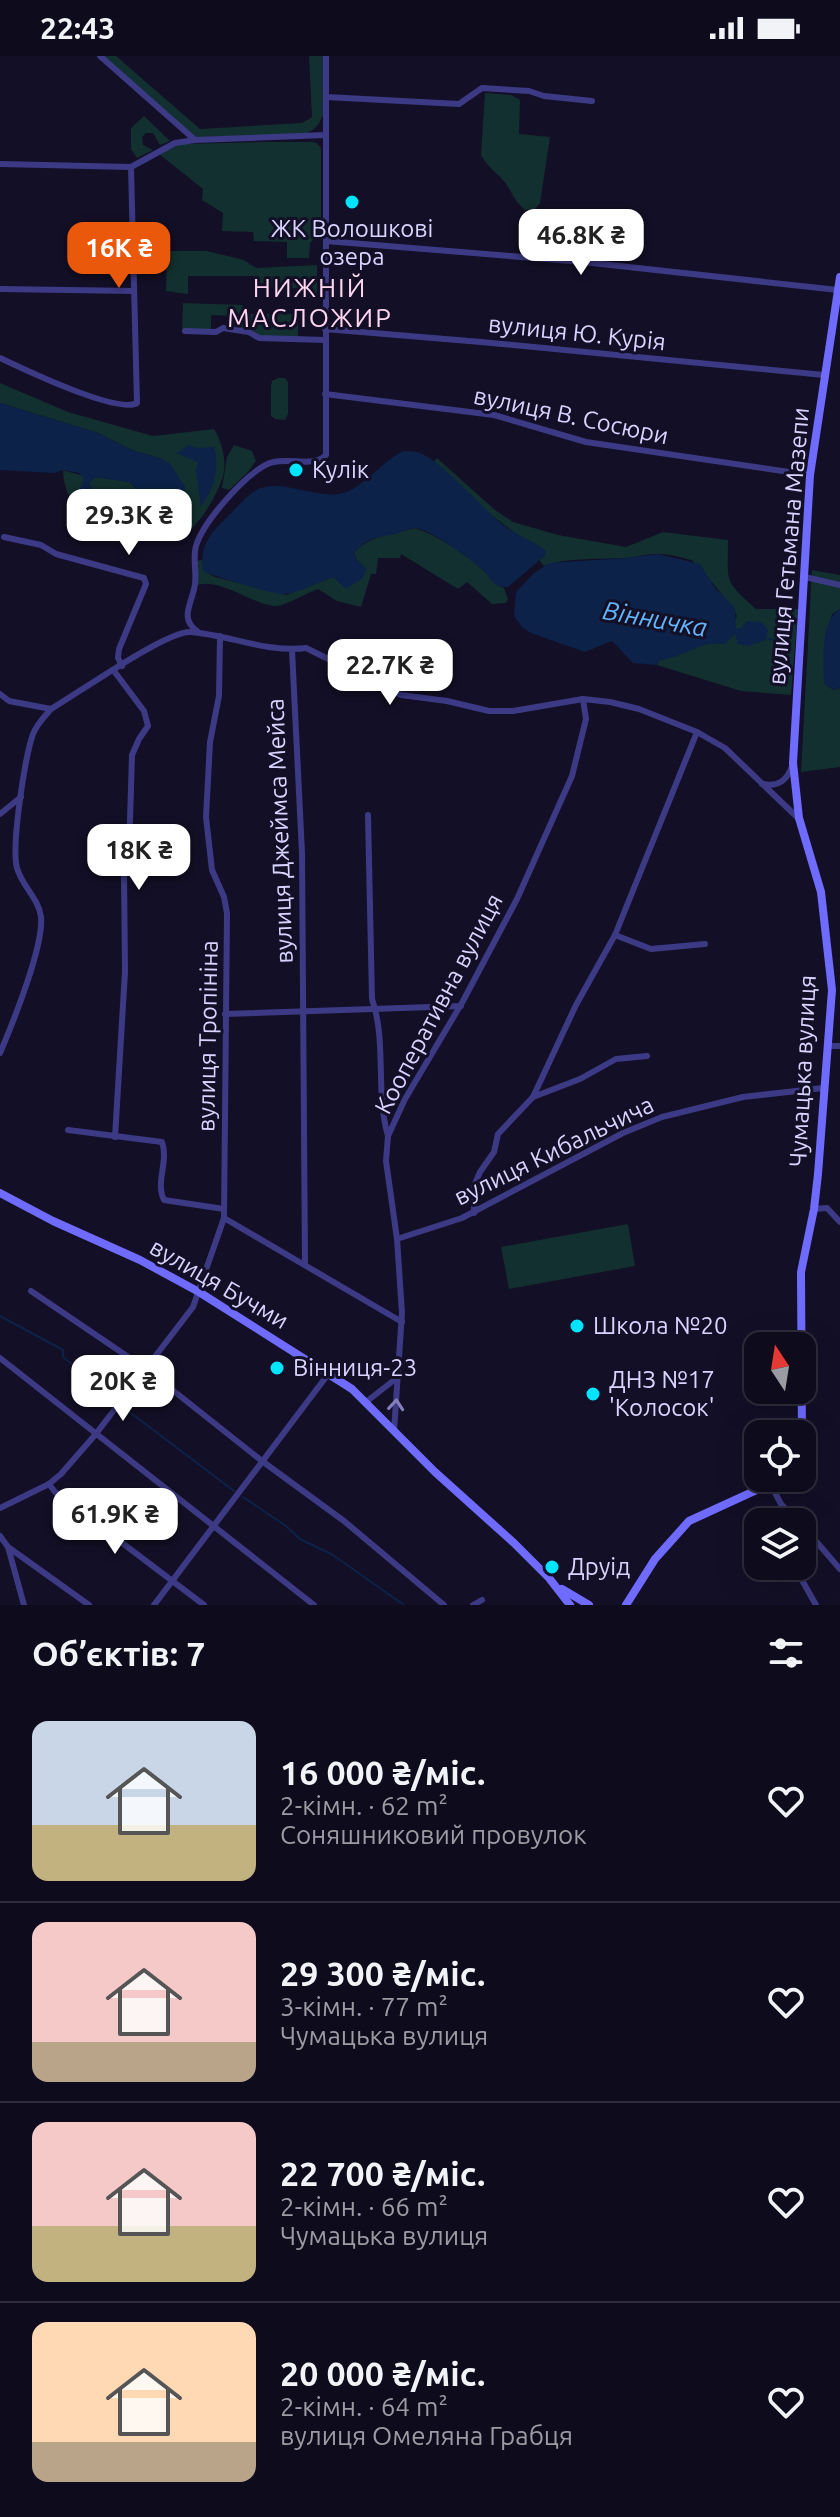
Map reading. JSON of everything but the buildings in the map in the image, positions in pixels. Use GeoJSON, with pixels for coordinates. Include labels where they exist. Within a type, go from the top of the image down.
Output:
{"type":"FeatureCollection","features":[{"type":"Feature","properties":{"kind":"street"},"geometry":{"type":"LineString","coordinates":[[100,56],[195,140]]}},
{"type":"Feature","properties":{"kind":"street"},"geometry":{"type":"LineString","coordinates":[[201,634],[188,623],[186,614],[195,586],[195,556],[203,531],[211,519],[259,468],[270,462],[288,460],[314,462],[326,455],[326,56]]}},
{"type":"Feature","properties":{"kind":"street"},"geometry":{"type":"LineString","coordinates":[[326,97],[459,104],[482,88],[529,91],[544,96],[592,101]]}},
{"type":"Feature","properties":{"kind":"street"},"geometry":{"type":"LineString","coordinates":[[0,164],[131,167],[175,143],[326,135]]}},
{"type":"Feature","properties":{"kind":"street"},"geometry":{"type":"LineString","coordinates":[[0,358],[56,383],[120,406],[137,403],[131,167]]}},
{"type":"Feature","properties":{"kind":"street"},"geometry":{"type":"LineString","coordinates":[[326,241],[583,262],[838,290]]}},
{"type":"Feature","properties":{"kind":"street","name":"вулиця Гетьмана Мазепи"},"geometry":{"type":"LineString","coordinates":[[799,818],[793,763],[810,475],[840,277]]}},
{"type":"Feature","properties":{"kind":"street"},"geometry":{"type":"LineString","coordinates":[[0,289],[134,291]]}},
{"type":"Feature","properties":{"kind":"street"},"geometry":{"type":"LineString","coordinates":[[185,331],[216,332],[223,328],[249,332],[259,338],[325,340]]}},
{"type":"Feature","properties":{"kind":"street","name":"вулиця Ю. Курія"},"geometry":{"type":"LineString","coordinates":[[325,329],[824,375]]}},
{"type":"Feature","properties":{"kind":"street","name":"вулиця В. Сосюри"},"geometry":{"type":"LineString","coordinates":[[325,394],[494,415],[586,442],[810,475]]}},
{"type":"Feature","properties":{"kind":"street"},"geometry":{"type":"LineString","coordinates":[[4,537],[41,545],[56,554],[144,578],[146,584],[119,649],[118,658],[122,666]]}},
{"type":"Feature","properties":{"kind":"street"},"geometry":{"type":"LineString","coordinates":[[805,577],[840,585]]}},
{"type":"Feature","properties":{"kind":"street"},"geometry":{"type":"LineString","coordinates":[[0,1053],[29,975],[41,918],[15,860],[21,797],[35,730],[51,709],[157,642],[180,632],[220,636],[262,647],[306,648],[401,695],[489,711],[513,711],[583,699],[639,709],[697,732],[725,748],[799,818]]}},
{"type":"Feature","properties":{"kind":"street","name":"вулиця Тропініна"},"geometry":{"type":"LineString","coordinates":[[49,1484],[95,1435],[193,1307],[224,1218],[227,913],[224,897],[212,870],[206,817],[210,742],[219,696],[220,636]]}},
{"type":"Feature","properties":{"kind":"street","name":"вулиця Джеймса Мейса"},"geometry":{"type":"LineString","coordinates":[[292,650],[302,853],[305,1265]]}},
{"type":"Feature","properties":{"kind":"street"},"geometry":{"type":"LineString","coordinates":[[114,671],[144,711],[148,726],[132,755],[130,821],[124,873],[125,972],[115,1137]]}},
{"type":"Feature","properties":{"kind":"street"},"geometry":{"type":"LineString","coordinates":[[0,694],[9,701],[51,709]]}},
{"type":"Feature","properties":{"kind":"street","name":"Кооперативна вулиця"},"geometry":{"type":"LineString","coordinates":[[394,1433],[402,1322],[397,1239],[386,1161],[388,1136],[405,1099],[461,1006],[517,899],[572,776],[586,719],[583,699]]}},
{"type":"Feature","properties":{"kind":"street"},"geometry":{"type":"LineString","coordinates":[[474,1213],[474,1186],[494,1152],[498,1134],[533,1097],[576,1005],[615,935],[697,732]]}},
{"type":"Feature","properties":{"kind":"street"},"geometry":{"type":"LineString","coordinates":[[762,784],[773,786],[781,783],[789,775],[793,763]]}},
{"type":"Feature","properties":{"kind":"street"},"geometry":{"type":"LineString","coordinates":[[0,814],[21,797]]}},
{"type":"Feature","properties":{"kind":"street"},"geometry":{"type":"LineString","coordinates":[[368,815],[372,999],[377,1018],[380,1099],[388,1136]]}},
{"type":"Feature","properties":{"kind":"street","name":"Чумацька вулиця"},"geometry":{"type":"LineString","coordinates":[[799,818],[821,892],[832,990],[814,1209],[801,1272],[802,1420]]}},
{"type":"Feature","properties":{"kind":"street"},"geometry":{"type":"LineString","coordinates":[[615,935],[651,949],[705,944]]}},
{"type":"Feature","properties":{"kind":"street"},"geometry":{"type":"LineString","coordinates":[[225,1014],[461,1006]]}},
{"type":"Feature","properties":{"kind":"street"},"geometry":{"type":"LineString","coordinates":[[828,1046],[840,1046]]}},
{"type":"Feature","properties":{"kind":"street"},"geometry":{"type":"LineString","coordinates":[[533,1097],[580,1079],[616,1059],[647,1056]]}},
{"type":"Feature","properties":{"kind":"street","name":"вулиця Кибальчича"},"geometry":{"type":"LineString","coordinates":[[397,1239],[474,1213],[600,1145],[662,1117],[743,1097],[823,1088]]}},
{"type":"Feature","properties":{"kind":"street"},"geometry":{"type":"LineString","coordinates":[[68,1130],[162,1142],[165,1150],[160,1189],[164,1200],[224,1209]]}},
{"type":"Feature","properties":{"kind":"street","name":"вулиця Бучми"},"geometry":{"type":"LineString","coordinates":[[0,1193],[199,1292],[329,1373],[366,1402],[394,1433],[549,1578],[570,1605]]}},
{"type":"Feature","properties":{"kind":"street"},"geometry":{"type":"LineString","coordinates":[[814,1209],[827,1208],[840,1222]]}},
{"type":"Feature","properties":{"kind":"street"},"geometry":{"type":"LineString","coordinates":[[224,1218],[402,1322]]}},
{"type":"Feature","properties":{"kind":"street"},"geometry":{"type":"LineString","coordinates":[[31,1291],[146,1369],[344,1521],[444,1605]]}},
{"type":"Feature","properties":{"kind":"street"},"geometry":{"type":"LineString","coordinates":[[0,1358],[314,1605]]}},
{"type":"Feature","properties":{"kind":"street"},"geometry":{"type":"LineString","coordinates":[[154,1605],[329,1373]]}},
{"type":"Feature","properties":{"kind":"street"},"geometry":{"type":"LineString","coordinates":[[366,1402],[398,1377]]}},
{"type":"Feature","properties":{"kind":"street"},"geometry":{"type":"LineString","coordinates":[[0,1508],[49,1484],[55,1492],[204,1605]]}},
{"type":"Feature","properties":{"kind":"street"},"geometry":{"type":"LineString","coordinates":[[626,1605],[655,1559],[689,1521],[754,1492]]}},
{"type":"Feature","properties":{"kind":"street"},"geometry":{"type":"LineString","coordinates":[[775,1492],[785,1508]]}},
{"type":"Feature","properties":{"kind":"street"},"geometry":{"type":"LineString","coordinates":[[781,1504],[782,1508]]}},
{"type":"Feature","properties":{"kind":"street"},"geometry":{"type":"LineString","coordinates":[[0,1536],[8,1547],[89,1605]]}},
{"type":"Feature","properties":{"kind":"street"},"geometry":{"type":"LineString","coordinates":[[816,1541],[840,1569]]}},
{"type":"Feature","properties":{"kind":"street"},"geometry":{"type":"LineString","coordinates":[[8,1547],[24,1605]]}},
{"type":"Feature","properties":{"kind":"street"},"geometry":{"type":"LineString","coordinates":[[549,1578],[575,1599],[589,1605]]}},
{"type":"Feature","properties":{"kind":"street"},"geometry":{"type":"LineString","coordinates":[[802,1580],[816,1605]]}},
{"type":"Feature","properties":{"kind":"street"},"geometry":{"type":"LineString","coordinates":[[473,1605],[482,1600]]}},
{"type":"Feature","properties":{"kind":"green space"},"geometry":{"type":"Polygon","coordinates":[[[101,56],[116,56],[200,129],[302,123],[312,117],[309,56],[326,56],[324,111],[314,129],[305,134],[195,139],[101,56]]]}},
{"type":"Feature","properties":{"kind":"green space"},"geometry":{"type":"Polygon","coordinates":[[[485,93],[511,95],[520,100],[519,134],[550,137],[540,203],[535,209],[525,210],[516,201],[481,155],[485,93]]]}},
{"type":"Feature","properties":{"kind":"green space"},"geometry":{"type":"Polygon","coordinates":[[[144,116],[170,141],[160,145],[153,133],[146,133],[142,137],[143,145],[153,150],[137,158],[131,149],[131,128],[144,116]]]}},
{"type":"Feature","properties":{"kind":"green space"},"geometry":{"type":"Polygon","coordinates":[[[312,142],[321,148],[321,239],[310,243],[309,258],[287,258],[287,242],[254,241],[253,232],[222,231],[223,213],[202,200],[203,189],[159,154],[181,144],[312,142]]]}},
{"type":"Feature","properties":{"kind":"green space"},"geometry":{"type":"Polygon","coordinates":[[[167,251],[207,251],[244,260],[256,268],[317,265],[317,298],[309,298],[309,288],[257,288],[256,276],[188,276],[188,294],[166,291],[167,251]]]}},
{"type":"Feature","properties":{"kind":"green space"},"geometry":{"type":"Polygon","coordinates":[[[183,303],[242,305],[249,314],[298,314],[298,337],[260,336],[251,329],[241,328],[233,316],[211,315],[211,330],[182,329],[183,303]]]}},
{"type":"Feature","properties":{"kind":"green space"},"geometry":{"type":"Polygon","coordinates":[[[285,378],[288,382],[288,414],[285,420],[271,416],[271,386],[272,381],[285,378]]]}},
{"type":"Feature","properties":{"kind":"green space"},"geometry":{"type":"Polygon","coordinates":[[[0,383],[68,412],[153,436],[214,429],[221,444],[224,471],[209,507],[189,531],[178,539],[167,541],[156,538],[143,524],[118,530],[96,526],[72,502],[63,470],[83,476],[102,506],[111,508],[89,482],[96,477],[129,482],[164,512],[181,507],[178,503],[177,475],[170,464],[98,433],[0,403],[0,383]]]}},
{"type":"Feature","properties":{"kind":"green space"},"geometry":{"type":"Polygon","coordinates":[[[234,445],[252,451],[256,461],[229,490],[222,488],[227,457],[234,445]]]}},
{"type":"Feature","properties":{"kind":"green space"},"geometry":{"type":"Polygon","coordinates":[[[437,458],[495,510],[513,522],[558,535],[626,547],[663,532],[728,540],[728,573],[745,599],[756,609],[798,609],[791,695],[741,691],[657,665],[660,660],[699,646],[721,644],[737,616],[691,560],[654,554],[571,560],[544,566],[539,560],[545,556],[482,508],[434,462],[437,458]]]}},
{"type":"Feature","properties":{"kind":"green space"},"geometry":{"type":"Polygon","coordinates":[[[415,528],[443,541],[478,566],[504,588],[508,599],[506,603],[492,604],[467,582],[458,589],[401,554],[400,558],[378,558],[376,574],[371,574],[361,607],[337,601],[318,589],[276,606],[214,584],[195,586],[195,561],[202,560],[204,571],[215,577],[286,595],[333,577],[366,569],[356,559],[354,552],[361,546],[415,528]]]}},
{"type":"Feature","properties":{"kind":"green space"},"geometry":{"type":"Polygon","coordinates":[[[812,570],[840,575],[840,609],[832,614],[824,651],[824,684],[834,690],[840,688],[840,767],[801,772],[812,570]]]}},
{"type":"Feature","properties":{"kind":"green space"},"geometry":{"type":"Polygon","coordinates":[[[628,1224],[635,1266],[509,1289],[501,1247],[628,1224]]]}},
{"type":"Feature","properties":{"kind":"water"},"geometry":{"type":"Polygon","coordinates":[[[0,403],[98,433],[132,450],[162,459],[170,464],[185,487],[185,496],[178,503],[188,510],[189,521],[182,527],[168,523],[164,512],[129,482],[96,477],[89,482],[112,508],[102,506],[80,489],[84,479],[79,473],[0,470],[0,403]]]}},
{"type":"Feature","properties":{"kind":"water"},"geometry":{"type":"Polygon","coordinates":[[[190,445],[197,448],[214,447],[216,455],[215,478],[201,507],[196,470],[198,462],[176,453],[190,445]]]}},
{"type":"Feature","properties":{"kind":"water"},"geometry":{"type":"Polygon","coordinates":[[[404,451],[417,452],[436,463],[503,525],[546,551],[545,556],[509,586],[501,587],[450,545],[431,533],[415,528],[376,538],[358,548],[354,552],[356,559],[366,569],[363,578],[346,589],[333,577],[296,592],[278,594],[203,571],[204,550],[209,538],[253,492],[275,486],[338,494],[357,487],[404,451]]]}},
{"type":"Feature","properties":{"kind":"water"},"geometry":{"type":"Polygon","coordinates":[[[658,554],[700,564],[715,588],[735,608],[736,628],[740,629],[747,621],[762,622],[768,630],[766,640],[748,646],[738,644],[735,634],[725,644],[708,644],[660,660],[657,665],[633,663],[612,641],[585,652],[531,633],[514,616],[516,592],[549,563],[658,554]]]}},
{"type":"Feature","properties":{"kind":"water"},"geometry":{"type":"Polygon","coordinates":[[[840,609],[840,687],[835,690],[824,684],[824,643],[829,623],[840,609]]]}},
{"type":"Feature","properties":{"kind":"waterway","name":"Вінничка"},"geometry":{"type":"LineString","coordinates":[[768,639],[786,642]]}},
{"type":"Feature","properties":{"kind":"waterway"},"geometry":{"type":"LineString","coordinates":[[0,1316],[63,1350],[63,1357],[115,1399]]}},
{"type":"Feature","properties":{"kind":"waterway"},"geometry":{"type":"LineString","coordinates":[[123,1407],[234,1491]]}},
{"type":"Feature","properties":{"kind":"waterway"},"geometry":{"type":"LineString","coordinates":[[243,1497],[300,1539],[333,1555],[404,1605]]}},
{"type":"Feature","properties":{"kind":"place","name":"ЖК Волошкові озера"},"geometry":{"type":"Point","coordinates":[352,202]}},
{"type":"Feature","properties":{"kind":"place","name":"Кулік"},"geometry":{"type":"Point","coordinates":[296,470]}},
{"type":"Feature","properties":{"kind":"place","name":"Школа №20"},"geometry":{"type":"Point","coordinates":[577,1326]}},
{"type":"Feature","properties":{"kind":"place","name":"Вінниця-23"},"geometry":{"type":"Point","coordinates":[277,1368]}},
{"type":"Feature","properties":{"kind":"place","name":"ДНЗ №17 'Колосок'"},"geometry":{"type":"Point","coordinates":[593,1394]}},
{"type":"Feature","properties":{"kind":"place","name":"Друід"},"geometry":{"type":"Point","coordinates":[552,1567]}},
{"type":"Feature","properties":{"kind":"district","name":"НИЖНІЙ МАСЛОЖИР"},"geometry":{"type":"Point","coordinates":[310,303]}}]}
